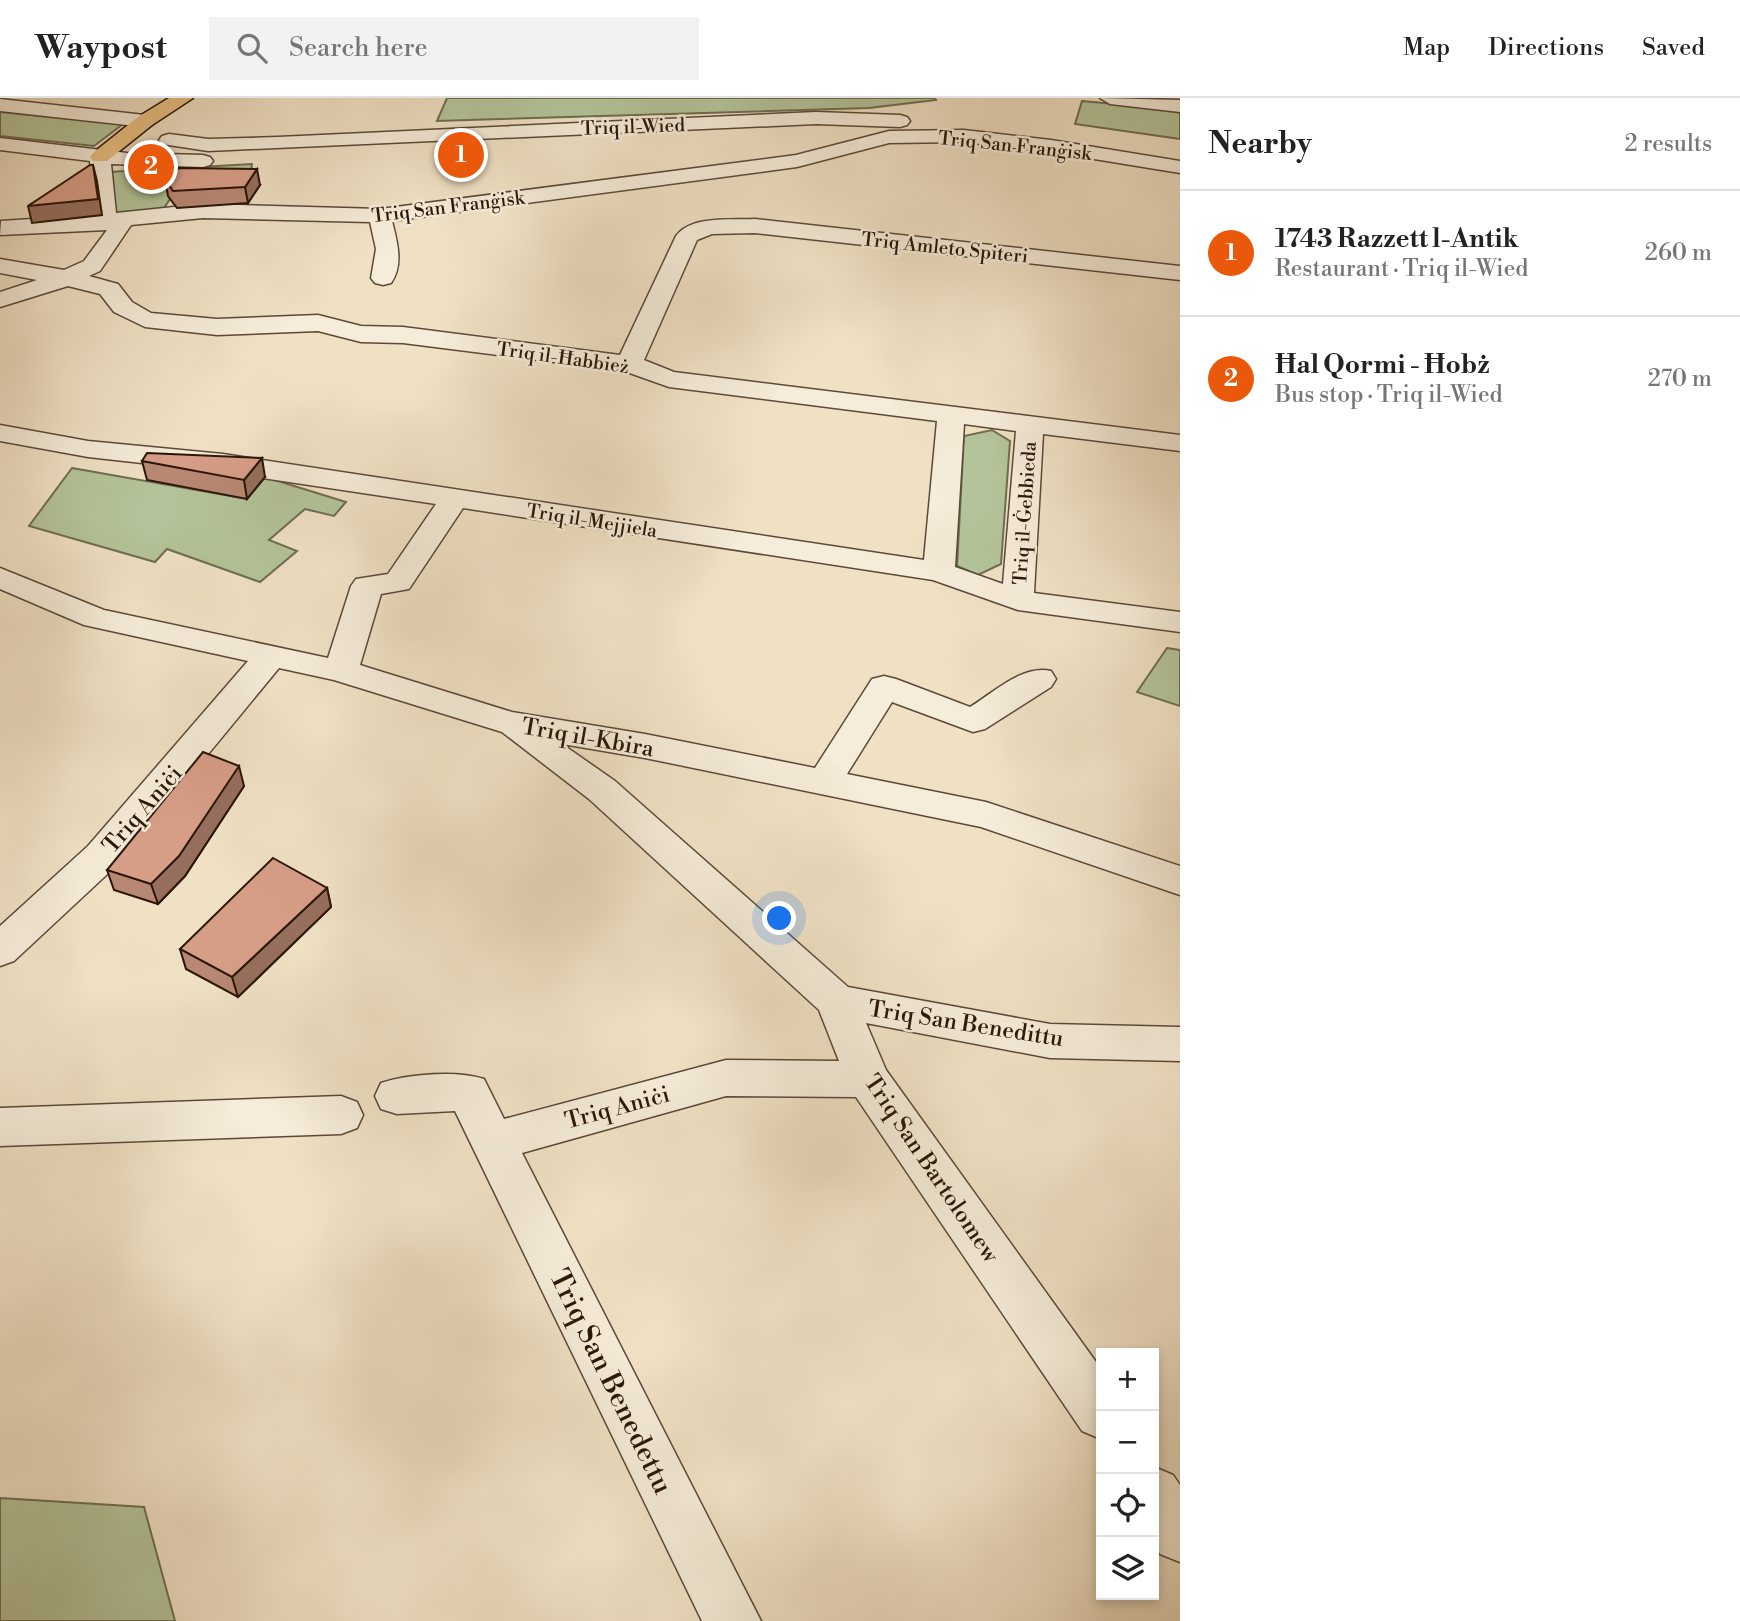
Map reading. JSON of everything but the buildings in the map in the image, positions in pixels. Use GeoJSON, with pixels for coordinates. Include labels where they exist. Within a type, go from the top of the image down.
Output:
{"type":"FeatureCollection","features":[{"type":"Feature","properties":{"kind":"main road"},"geometry":{"type":"LineString","coordinates":[[100,157],[145,121],[183,98]]}},
{"type":"Feature","properties":{"kind":"street"},"geometry":{"type":"LineString","coordinates":[[122,117],[152,98]]}},
{"type":"Feature","properties":{"kind":"street"},"geometry":{"type":"LineString","coordinates":[[1110,98],[1180,106]]}},
{"type":"Feature","properties":{"kind":"street"},"geometry":{"type":"LineString","coordinates":[[0,105],[145,121]]}},
{"type":"Feature","properties":{"kind":"street","name":"Triq il-Wied"},"geometry":{"type":"LineString","coordinates":[[169,140],[208,145],[805,137],[999,125],[1180,151]]}},
{"type":"Feature","properties":{"kind":"street","name":"Triq San Franġisk"},"geometry":{"type":"LineString","coordinates":[[0,228],[202,211],[380,216],[674,198],[805,137],[964,136],[1051,146],[1180,167]]}},
{"type":"Feature","properties":{"kind":"street","name":"Triq il-Wied"},"geometry":{"type":"LineString","coordinates":[[0,144],[100,157],[176,163],[651,138],[805,137]]}},
{"type":"Feature","properties":{"kind":"street"},"geometry":{"type":"LineString","coordinates":[[0,300],[68,278],[92,267],[121,227],[106,221],[100,157],[77,173]]}},
{"type":"Feature","properties":{"kind":"street"},"geometry":{"type":"LineString","coordinates":[[629,364],[687,236],[709,227],[674,198]]}},
{"type":"Feature","properties":{"kind":"street"},"geometry":{"type":"LineString","coordinates":[[0,228],[33,205]]}},
{"type":"Feature","properties":{"kind":"street"},"geometry":{"type":"LineString","coordinates":[[380,216],[388,249],[383,278]]}},
{"type":"Feature","properties":{"kind":"street","name":"Triq Amleto Spiteri"},"geometry":{"type":"LineString","coordinates":[[709,227],[755,226],[1180,273]]}},
{"type":"Feature","properties":{"kind":"street","name":"Triq il-Ħabbież"},"geometry":{"type":"LineString","coordinates":[[0,266],[68,278],[109,289],[123,307],[145,320],[217,327],[318,323],[361,334],[403,335],[629,364],[669,379],[1180,443]]}},
{"type":"Feature","properties":{"kind":"street"},"geometry":{"type":"LineString","coordinates":[[939,572],[951,414]]}},
{"type":"Feature","properties":{"kind":"street","name":"Triq il-Ġebbieda"},"geometry":{"type":"LineString","coordinates":[[1018,600],[1030,425]]}},
{"type":"Feature","properties":{"kind":"street","name":"Triq il-Mejjiela"},"geometry":{"type":"LineString","coordinates":[[0,433],[89,449],[223,463],[939,572],[1018,600],[1180,622]]}},
{"type":"Feature","properties":{"kind":"street"},"geometry":{"type":"LineString","coordinates":[[341,671],[367,586],[398,582],[454,499]]}},
{"type":"Feature","properties":{"kind":"street","name":"Triq il-Kbira"},"geometry":{"type":"LineString","coordinates":[[8,585],[95,618],[341,671],[509,723],[645,746],[986,815],[1180,881]]}},
{"type":"Feature","properties":{"kind":"street","name":"Triq Aniċi"},"geometry":{"type":"LineString","coordinates":[[0,950],[103,856],[272,656]]}},
{"type":"Feature","properties":{"kind":"street"},"geometry":{"type":"LineString","coordinates":[[823,784],[884,687],[973,721],[1040,679]]}},
{"type":"Feature","properties":{"kind":"street","name":"Triq San Bartolomew"},"geometry":{"type":"LineString","coordinates":[[509,723],[602,790],[836,1001],[868,1079],[1100,1411]]}},
{"type":"Feature","properties":{"kind":"street"},"geometry":{"type":"LineString","coordinates":[[602,790],[645,746]]}},
{"type":"Feature","properties":{"kind":"street","name":"Triq San Benedittu"},"geometry":{"type":"LineString","coordinates":[[836,1001],[1050,1041],[1180,1044]]}},
{"type":"Feature","properties":{"kind":"street","name":"Triq Aniċi"},"geometry":{"type":"LineString","coordinates":[[492,1140],[726,1078],[868,1079]]}},
{"type":"Feature","properties":{"kind":"street"},"geometry":{"type":"LineString","coordinates":[[397,1096],[468,1092],[492,1140]]}},
{"type":"Feature","properties":{"kind":"street"},"geometry":{"type":"LineString","coordinates":[[0,1127],[341,1115]]}},
{"type":"Feature","properties":{"kind":"street","name":"Triq San Benedettu"},"geometry":{"type":"LineString","coordinates":[[492,1140],[732,1621]]}},
{"type":"Feature","properties":{"kind":"street"},"geometry":{"type":"LineString","coordinates":[[1159,1502],[1180,1534]]}},
{"type":"Feature","properties":{"kind":"green space"},"geometry":{"type":"Polygon","coordinates":[[[447,98],[936,100],[869,108],[437,121],[447,98]]]}},
{"type":"Feature","properties":{"kind":"green space"},"geometry":{"type":"Polygon","coordinates":[[[1082,101],[1180,110],[1180,139],[1075,124],[1082,101]]]}},
{"type":"Feature","properties":{"kind":"green space"},"geometry":{"type":"Polygon","coordinates":[[[0,112],[123,124],[94,146],[0,136],[0,112]]]}},
{"type":"Feature","properties":{"kind":"green space"},"geometry":{"type":"Polygon","coordinates":[[[252,164],[250,178],[184,178],[162,211],[112,216],[109,172],[252,164]]]}},
{"type":"Feature","properties":{"kind":"green space"},"geometry":{"type":"Polygon","coordinates":[[[992,430],[1010,441],[1001,564],[978,575],[957,566],[964,436],[992,430]]]}},
{"type":"Feature","properties":{"kind":"green space"},"geometry":{"type":"Polygon","coordinates":[[[72,468],[247,499],[265,477],[346,502],[334,516],[305,509],[269,540],[297,551],[260,582],[167,549],[155,562],[29,526],[72,468]]]}},
{"type":"Feature","properties":{"kind":"green space"},"geometry":{"type":"Polygon","coordinates":[[[1167,648],[1180,650],[1180,706],[1137,692],[1167,648]]]}},
{"type":"Feature","properties":{"kind":"green space"},"geometry":{"type":"Polygon","coordinates":[[[0,1498],[144,1507],[175,1621],[0,1621],[0,1498]]]}},
{"type":"Feature","properties":{"kind":"place","name":"1743 Razzett l-Antik"},"geometry":{"type":"Point","coordinates":[461,155]}},
{"type":"Feature","properties":{"kind":"place","name":"Ħal Qormi - Ħobż"},"geometry":{"type":"Point","coordinates":[151,167]}}]}
